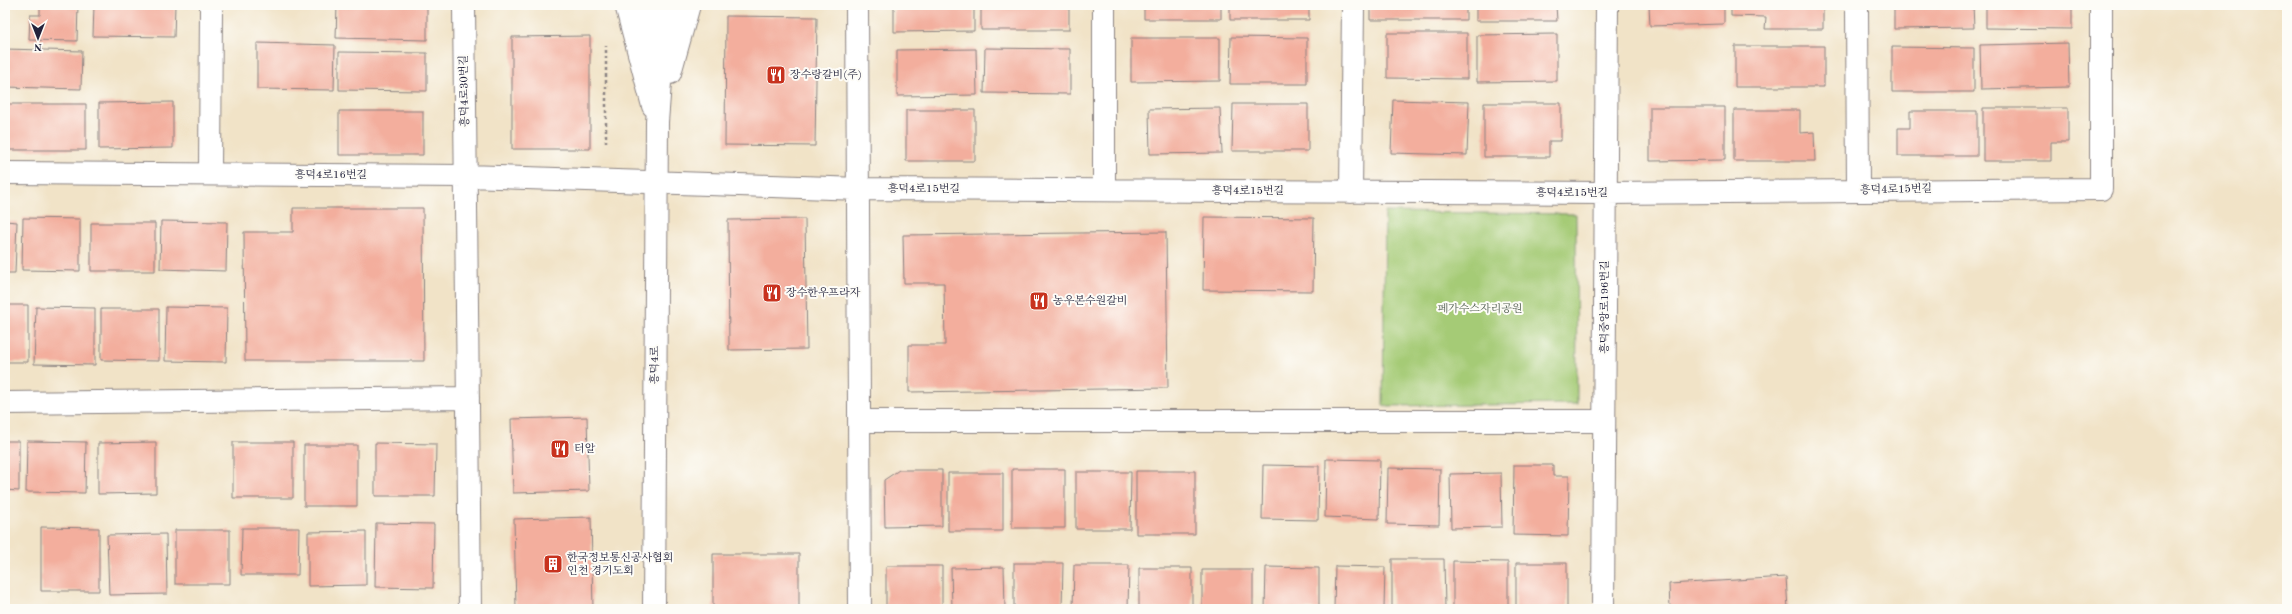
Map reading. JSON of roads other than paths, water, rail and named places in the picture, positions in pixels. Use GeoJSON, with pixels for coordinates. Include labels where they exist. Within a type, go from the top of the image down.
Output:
{"type":"FeatureCollection","features":[{"type":"Feature","properties":{"kind":"street"},"geometry":{"type":"LineString","coordinates":[[210,174],[212,5]]}},
{"type":"Feature","properties":{"kind":"street","name":"흥덕4로30번길"},"geometry":{"type":"LineString","coordinates":[[464,5],[470,609]]}},
{"type":"Feature","properties":{"kind":"street"},"geometry":{"type":"LineString","coordinates":[[626,5],[657,122]]}},
{"type":"Feature","properties":{"kind":"street"},"geometry":{"type":"LineString","coordinates":[[645,5],[657,122]]}},
{"type":"Feature","properties":{"kind":"street"},"geometry":{"type":"LineString","coordinates":[[657,122],[666,5]]}},
{"type":"Feature","properties":{"kind":"street"},"geometry":{"type":"LineString","coordinates":[[657,122],[689,5]]}},
{"type":"Feature","properties":{"kind":"street"},"geometry":{"type":"LineString","coordinates":[[858,5],[860,188],[860,609]]}},
{"type":"Feature","properties":{"kind":"street"},"geometry":{"type":"LineString","coordinates":[[1104,5],[1104,190]]}},
{"type":"Feature","properties":{"kind":"street"},"geometry":{"type":"LineString","coordinates":[[1351,192],[1353,5]]}},
{"type":"Feature","properties":{"kind":"street","name":"흥덕중앙로196번길"},"geometry":{"type":"LineString","coordinates":[[1603,609],[1607,5]]}},
{"type":"Feature","properties":{"kind":"street"},"geometry":{"type":"LineString","coordinates":[[1857,5],[1858,191]]}},
{"type":"Feature","properties":{"kind":"street","name":"흥덕4로15번길"},"geometry":{"type":"LineString","coordinates":[[656,184],[860,188],[1606,193],[2101,188],[2101,5]]}},
{"type":"Feature","properties":{"kind":"street","name":"흥덕4로"},"geometry":{"type":"LineString","coordinates":[[654,609],[657,122]]}},
{"type":"Feature","properties":{"kind":"street","name":"흥덕4로16번길"},"geometry":{"type":"LineString","coordinates":[[5,173],[466,176],[656,184]]}},
{"type":"Feature","properties":{"kind":"street"},"geometry":{"type":"LineString","coordinates":[[5,403],[468,398]]}},
{"type":"Feature","properties":{"kind":"street"},"geometry":{"type":"LineString","coordinates":[[860,421],[1604,421]]}},
{"type":"Feature","properties":{"kind":"place","name":"장수랑갈비(주)"},"geometry":{"type":"Point","coordinates":[776,75]}},
{"type":"Feature","properties":{"kind":"place","name":"장수한우프라자"},"geometry":{"type":"Point","coordinates":[772,293]}},
{"type":"Feature","properties":{"kind":"place","name":"농우본수원갈비"},"geometry":{"type":"Point","coordinates":[1039,301]}},
{"type":"Feature","properties":{"kind":"place","name":"터알"},"geometry":{"type":"Point","coordinates":[560,449]}},
{"type":"Feature","properties":{"kind":"place","name":"한국정보통신공사협회 인천 경기도회"},"geometry":{"type":"Point","coordinates":[553,564]}},
{"type":"Feature","properties":{"kind":"park label","name":"페가수스자리공원"},"geometry":{"type":"Point","coordinates":[1480,309]}}]}
